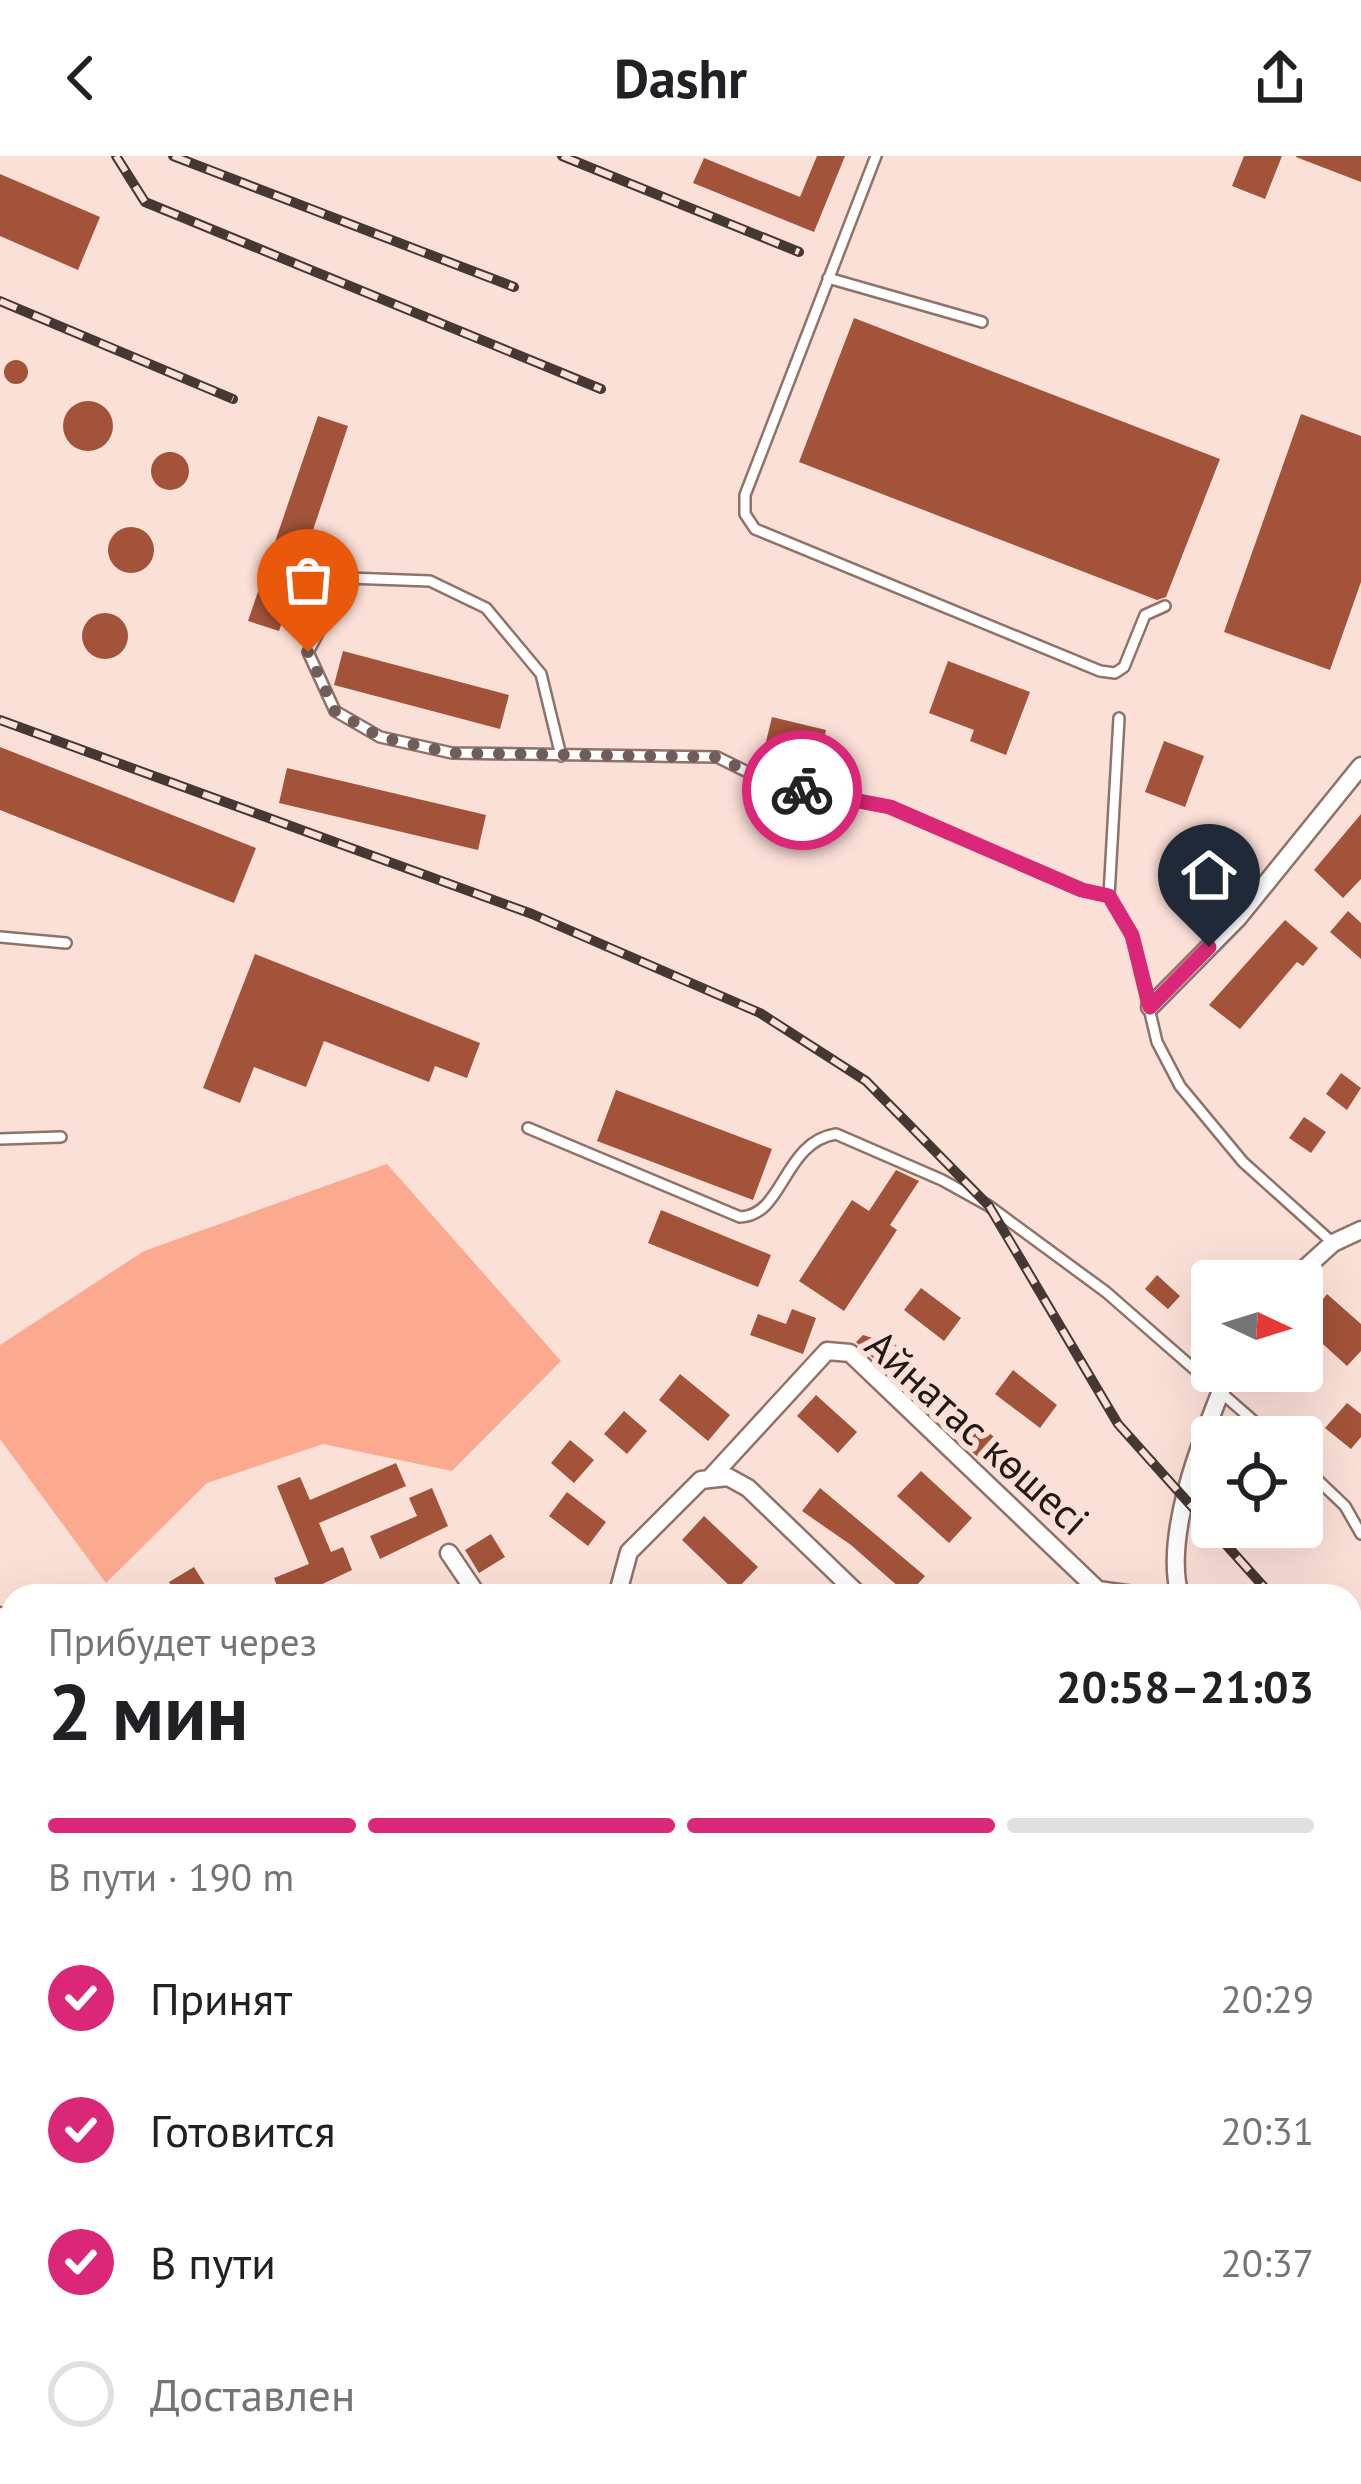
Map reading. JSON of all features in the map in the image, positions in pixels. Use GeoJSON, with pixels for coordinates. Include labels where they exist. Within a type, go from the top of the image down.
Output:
{"type":"FeatureCollection","features":[{"type":"Feature","properties":{"kind":"street"},"geometry":{"type":"LineString","coordinates":[[1150,1007],[1238,918],[1361,766]]}},
{"type":"Feature","properties":{"kind":"street"},"geometry":{"type":"LineString","coordinates":[[1314,1260],[1333,1243],[1361,1230]]}},
{"type":"Feature","properties":{"kind":"street","name":"Айнатас көшесі"},"geometry":{"type":"LineString","coordinates":[[712,1476],[827,1351],[850,1354],[1084,1584]]}},
{"type":"Feature","properties":{"kind":"street"},"geometry":{"type":"LineString","coordinates":[[1177,1584],[1177,1540],[1186,1498],[1221,1392]]}},
{"type":"Feature","properties":{"kind":"street"},"geometry":{"type":"LineString","coordinates":[[620,1584],[629,1552],[690,1489],[712,1476],[728,1477],[748,1488],[848,1584]]}},
{"type":"Feature","properties":{"kind":"street"},"geometry":{"type":"LineString","coordinates":[[449,1553],[470,1584]]}},
{"type":"Feature","properties":{"kind":"lane"},"geometry":{"type":"LineString","coordinates":[[876,156],[745,495],[745,514],[755,529],[1100,671],[1115,673],[1124,667],[1145,615],[1165,606]]}},
{"type":"Feature","properties":{"kind":"lane"},"geometry":{"type":"LineString","coordinates":[[828,278],[982,322]]}},
{"type":"Feature","properties":{"kind":"lane"},"geometry":{"type":"LineString","coordinates":[[561,756],[542,674],[486,608],[430,581],[348,578],[308,652],[335,711],[380,737],[452,753],[561,756],[717,757],[776,785],[890,807],[1082,890],[1109,896]]}},
{"type":"Feature","properties":{"kind":"lane"},"geometry":{"type":"LineString","coordinates":[[1119,718],[1109,896],[1132,935],[1157,1042],[1180,1086],[1243,1162],[1333,1243]]}},
{"type":"Feature","properties":{"kind":"lane"},"geometry":{"type":"LineString","coordinates":[[0,937],[66,943]]}},
{"type":"Feature","properties":{"kind":"lane"},"geometry":{"type":"LineString","coordinates":[[528,1128],[740,1217],[760,1212],[810,1143],[836,1134],[989,1206],[1191,1355]]}},
{"type":"Feature","properties":{"kind":"lane"},"geometry":{"type":"LineString","coordinates":[[0,1139],[61,1137]]}},
{"type":"Feature","properties":{"kind":"lane"},"geometry":{"type":"LineString","coordinates":[[1235,1392],[1255,1416]]}},
{"type":"Feature","properties":{"kind":"lane"},"geometry":{"type":"LineString","coordinates":[[1323,1485],[1345,1506],[1361,1534]]}},
{"type":"Feature","properties":{"kind":"shaded area"},"geometry":{"type":"Polygon","coordinates":[[[387,1164],[561,1361],[452,1471],[323,1444],[207,1483],[106,1583],[0,1439],[0,1345],[144,1251],[387,1164]]]}},
{"type":"Feature","properties":{"kind":"building"},"geometry":{"type":"Polygon","coordinates":[[[817,156],[845,156],[814,232],[693,183],[704,158],[800,197],[817,156]]]}},
{"type":"Feature","properties":{"kind":"building"},"geometry":{"type":"Polygon","coordinates":[[[1244,156],[1282,156],[1265,199],[1232,186],[1244,156]]]}},
{"type":"Feature","properties":{"kind":"building"},"geometry":{"type":"Polygon","coordinates":[[[1361,156],[1361,182],[1296,157],[1361,156]]]}},
{"type":"Feature","properties":{"kind":"building"},"geometry":{"type":"Polygon","coordinates":[[[0,174],[100,217],[78,270],[0,236],[0,174]]]}},
{"type":"Feature","properties":{"kind":"building"},"geometry":{"type":"Polygon","coordinates":[[[854,318],[1220,459],[1166,597],[1157,600],[799,462],[854,318]]]}},
{"type":"Feature","properties":{"kind":"building"},"geometry":{"type":"Polygon","coordinates":[[[16,360],[25,363],[25,381],[16,384],[7,381],[4,372],[7,363],[16,360]]]}},
{"type":"Feature","properties":{"kind":"building"},"geometry":{"type":"Polygon","coordinates":[[[88,401],[105,409],[113,426],[105,443],[88,451],[71,443],[63,426],[71,409],[88,401]]]}},
{"type":"Feature","properties":{"kind":"building"},"geometry":{"type":"Polygon","coordinates":[[[1301,414],[1361,436],[1361,582],[1330,670],[1224,632],[1301,414]]]}},
{"type":"Feature","properties":{"kind":"building"},"geometry":{"type":"Polygon","coordinates":[[[318,416],[348,426],[279,631],[248,621],[318,416]]]}},
{"type":"Feature","properties":{"kind":"building"},"geometry":{"type":"Polygon","coordinates":[[[170,452],[183,458],[189,471],[183,484],[170,490],[157,484],[151,471],[157,458],[170,452]]]}},
{"type":"Feature","properties":{"kind":"building"},"geometry":{"type":"Polygon","coordinates":[[[131,527],[147,534],[154,550],[147,566],[131,573],[115,566],[108,550],[115,534],[131,527]]]}},
{"type":"Feature","properties":{"kind":"building"},"geometry":{"type":"Polygon","coordinates":[[[105,613],[121,620],[128,636],[121,652],[105,659],[89,652],[82,636],[89,620],[105,613]]]}},
{"type":"Feature","properties":{"kind":"building"},"geometry":{"type":"Polygon","coordinates":[[[343,651],[509,695],[500,729],[334,685],[343,651]]]}},
{"type":"Feature","properties":{"kind":"building"},"geometry":{"type":"Polygon","coordinates":[[[948,661],[1030,692],[1006,755],[970,741],[974,730],[929,713],[948,661]]]}},
{"type":"Feature","properties":{"kind":"building"},"geometry":{"type":"Polygon","coordinates":[[[772,717],[826,730],[818,767],[763,754],[772,717]]]}},
{"type":"Feature","properties":{"kind":"building"},"geometry":{"type":"Polygon","coordinates":[[[1164,741],[1204,756],[1185,807],[1145,792],[1164,741]]]}},
{"type":"Feature","properties":{"kind":"building"},"geometry":{"type":"Polygon","coordinates":[[[0,747],[256,848],[234,903],[0,810],[0,747]]]}},
{"type":"Feature","properties":{"kind":"building"},"geometry":{"type":"Polygon","coordinates":[[[287,768],[486,815],[478,850],[279,803],[287,768]]]}},
{"type":"Feature","properties":{"kind":"building"},"geometry":{"type":"Polygon","coordinates":[[[1361,814],[1361,879],[1343,898],[1314,870],[1361,814]]]}},
{"type":"Feature","properties":{"kind":"building"},"geometry":{"type":"Polygon","coordinates":[[[1348,911],[1361,923],[1361,959],[1330,932],[1348,911]]]}},
{"type":"Feature","properties":{"kind":"building"},"geometry":{"type":"Polygon","coordinates":[[[1285,920],[1318,948],[1303,966],[1297,962],[1240,1029],[1209,1005],[1285,920]]]}},
{"type":"Feature","properties":{"kind":"building"},"geometry":{"type":"Polygon","coordinates":[[[255,954],[480,1043],[467,1078],[435,1066],[429,1082],[324,1041],[306,1087],[254,1067],[240,1103],[203,1088],[255,954]]]}},
{"type":"Feature","properties":{"kind":"building"},"geometry":{"type":"Polygon","coordinates":[[[1341,1073],[1361,1088],[1347,1110],[1326,1094],[1341,1073]]]}},
{"type":"Feature","properties":{"kind":"building"},"geometry":{"type":"Polygon","coordinates":[[[616,1090],[772,1149],[753,1200],[597,1141],[616,1090]]]}},
{"type":"Feature","properties":{"kind":"building"},"geometry":{"type":"Polygon","coordinates":[[[1304,1117],[1326,1132],[1311,1153],[1289,1138],[1304,1117]]]}},
{"type":"Feature","properties":{"kind":"building"},"geometry":{"type":"Polygon","coordinates":[[[896,1170],[919,1181],[890,1225],[897,1230],[844,1311],[799,1281],[852,1200],[869,1211],[896,1170]]]}},
{"type":"Feature","properties":{"kind":"building"},"geometry":{"type":"Polygon","coordinates":[[[661,1210],[771,1255],[758,1287],[648,1243],[661,1210]]]}},
{"type":"Feature","properties":{"kind":"building"},"geometry":{"type":"Polygon","coordinates":[[[1157,1275],[1180,1296],[1168,1309],[1145,1289],[1157,1275]]]}},
{"type":"Feature","properties":{"kind":"building"},"geometry":{"type":"Polygon","coordinates":[[[921,1288],[961,1318],[944,1341],[904,1310],[921,1288]]]}},
{"type":"Feature","properties":{"kind":"building"},"geometry":{"type":"Polygon","coordinates":[[[1327,1294],[1361,1324],[1361,1351],[1347,1366],[1323,1344],[1327,1294]]]}},
{"type":"Feature","properties":{"kind":"building"},"geometry":{"type":"Polygon","coordinates":[[[792,1309],[816,1318],[803,1354],[750,1335],[758,1314],[786,1324],[792,1309]]]}},
{"type":"Feature","properties":{"kind":"building"},"geometry":{"type":"Polygon","coordinates":[[[863,1335],[882,1341],[885,1335],[913,1361],[896,1380],[856,1342],[863,1335]]]}},
{"type":"Feature","properties":{"kind":"building"},"geometry":{"type":"Polygon","coordinates":[[[1013,1370],[1057,1405],[1040,1428],[995,1394],[1013,1370]]]}},
{"type":"Feature","properties":{"kind":"building"},"geometry":{"type":"Polygon","coordinates":[[[680,1374],[730,1415],[708,1441],[659,1400],[680,1374]]]}},
{"type":"Feature","properties":{"kind":"building"},"geometry":{"type":"Polygon","coordinates":[[[816,1395],[857,1432],[838,1453],[797,1416],[816,1395]]]}},
{"type":"Feature","properties":{"kind":"building"},"geometry":{"type":"Polygon","coordinates":[[[1347,1403],[1361,1414],[1361,1437],[1351,1449],[1325,1428],[1347,1403]]]}},
{"type":"Feature","properties":{"kind":"building"},"geometry":{"type":"Polygon","coordinates":[[[624,1411],[647,1431],[627,1454],[604,1434],[624,1411]]]}},
{"type":"Feature","properties":{"kind":"building"},"geometry":{"type":"Polygon","coordinates":[[[964,1413],[1018,1456],[1000,1478],[950,1431],[964,1413]]]}},
{"type":"Feature","properties":{"kind":"building"},"geometry":{"type":"Polygon","coordinates":[[[570,1440],[594,1460],[574,1483],[551,1463],[570,1440]]]}},
{"type":"Feature","properties":{"kind":"building"},"geometry":{"type":"Polygon","coordinates":[[[396,1463],[406,1486],[319,1523],[331,1552],[343,1547],[352,1570],[322,1584],[276,1584],[274,1578],[309,1564],[277,1486],[300,1477],[310,1500],[396,1463]]]}},
{"type":"Feature","properties":{"kind":"building"},"geometry":{"type":"Polygon","coordinates":[[[921,1471],[972,1518],[949,1543],[897,1496],[921,1471]]]}},
{"type":"Feature","properties":{"kind":"building"},"geometry":{"type":"Polygon","coordinates":[[[432,1488],[448,1526],[380,1559],[370,1536],[417,1516],[409,1498],[432,1488]]]}},
{"type":"Feature","properties":{"kind":"building"},"geometry":{"type":"Polygon","coordinates":[[[820,1488],[925,1576],[918,1584],[895,1584],[802,1511],[820,1488]]]}},
{"type":"Feature","properties":{"kind":"building"},"geometry":{"type":"Polygon","coordinates":[[[567,1492],[606,1522],[588,1546],[549,1516],[567,1492]]]}},
{"type":"Feature","properties":{"kind":"building"},"geometry":{"type":"Polygon","coordinates":[[[704,1516],[758,1567],[742,1584],[728,1584],[682,1540],[704,1516]]]}},
{"type":"Feature","properties":{"kind":"building"},"geometry":{"type":"Polygon","coordinates":[[[491,1534],[505,1557],[479,1573],[465,1550],[491,1534]]]}},
{"type":"Feature","properties":{"kind":"building"},"geometry":{"type":"Polygon","coordinates":[[[194,1567],[205,1584],[170,1584],[194,1567]]]}},
{"type":"Feature","properties":{"kind":"railway"},"geometry":{"type":"LineString","coordinates":[[116,156],[145,202],[601,389]]}},
{"type":"Feature","properties":{"kind":"railway"},"geometry":{"type":"LineString","coordinates":[[173,156],[514,287]]}},
{"type":"Feature","properties":{"kind":"railway"},"geometry":{"type":"LineString","coordinates":[[562,156],[799,252]]}},
{"type":"Feature","properties":{"kind":"railway"},"geometry":{"type":"LineString","coordinates":[[0,301],[233,399]]}},
{"type":"Feature","properties":{"kind":"railway"},"geometry":{"type":"LineString","coordinates":[[0,720],[532,914],[760,1013],[866,1081],[989,1206],[1118,1424],[1261,1584]]}},
{"type":"Feature","properties":{"kind":"way so far"},"geometry":{"type":"LineString","coordinates":[[308,652],[335,711],[380,737],[452,753],[717,757],[776,785],[802,790]]}},
{"type":"Feature","properties":{"kind":"route"},"geometry":{"type":"LineString","coordinates":[[802,790],[890,807],[1082,890],[1109,896],[1132,935],[1150,1007],[1209,947]]}}]}
